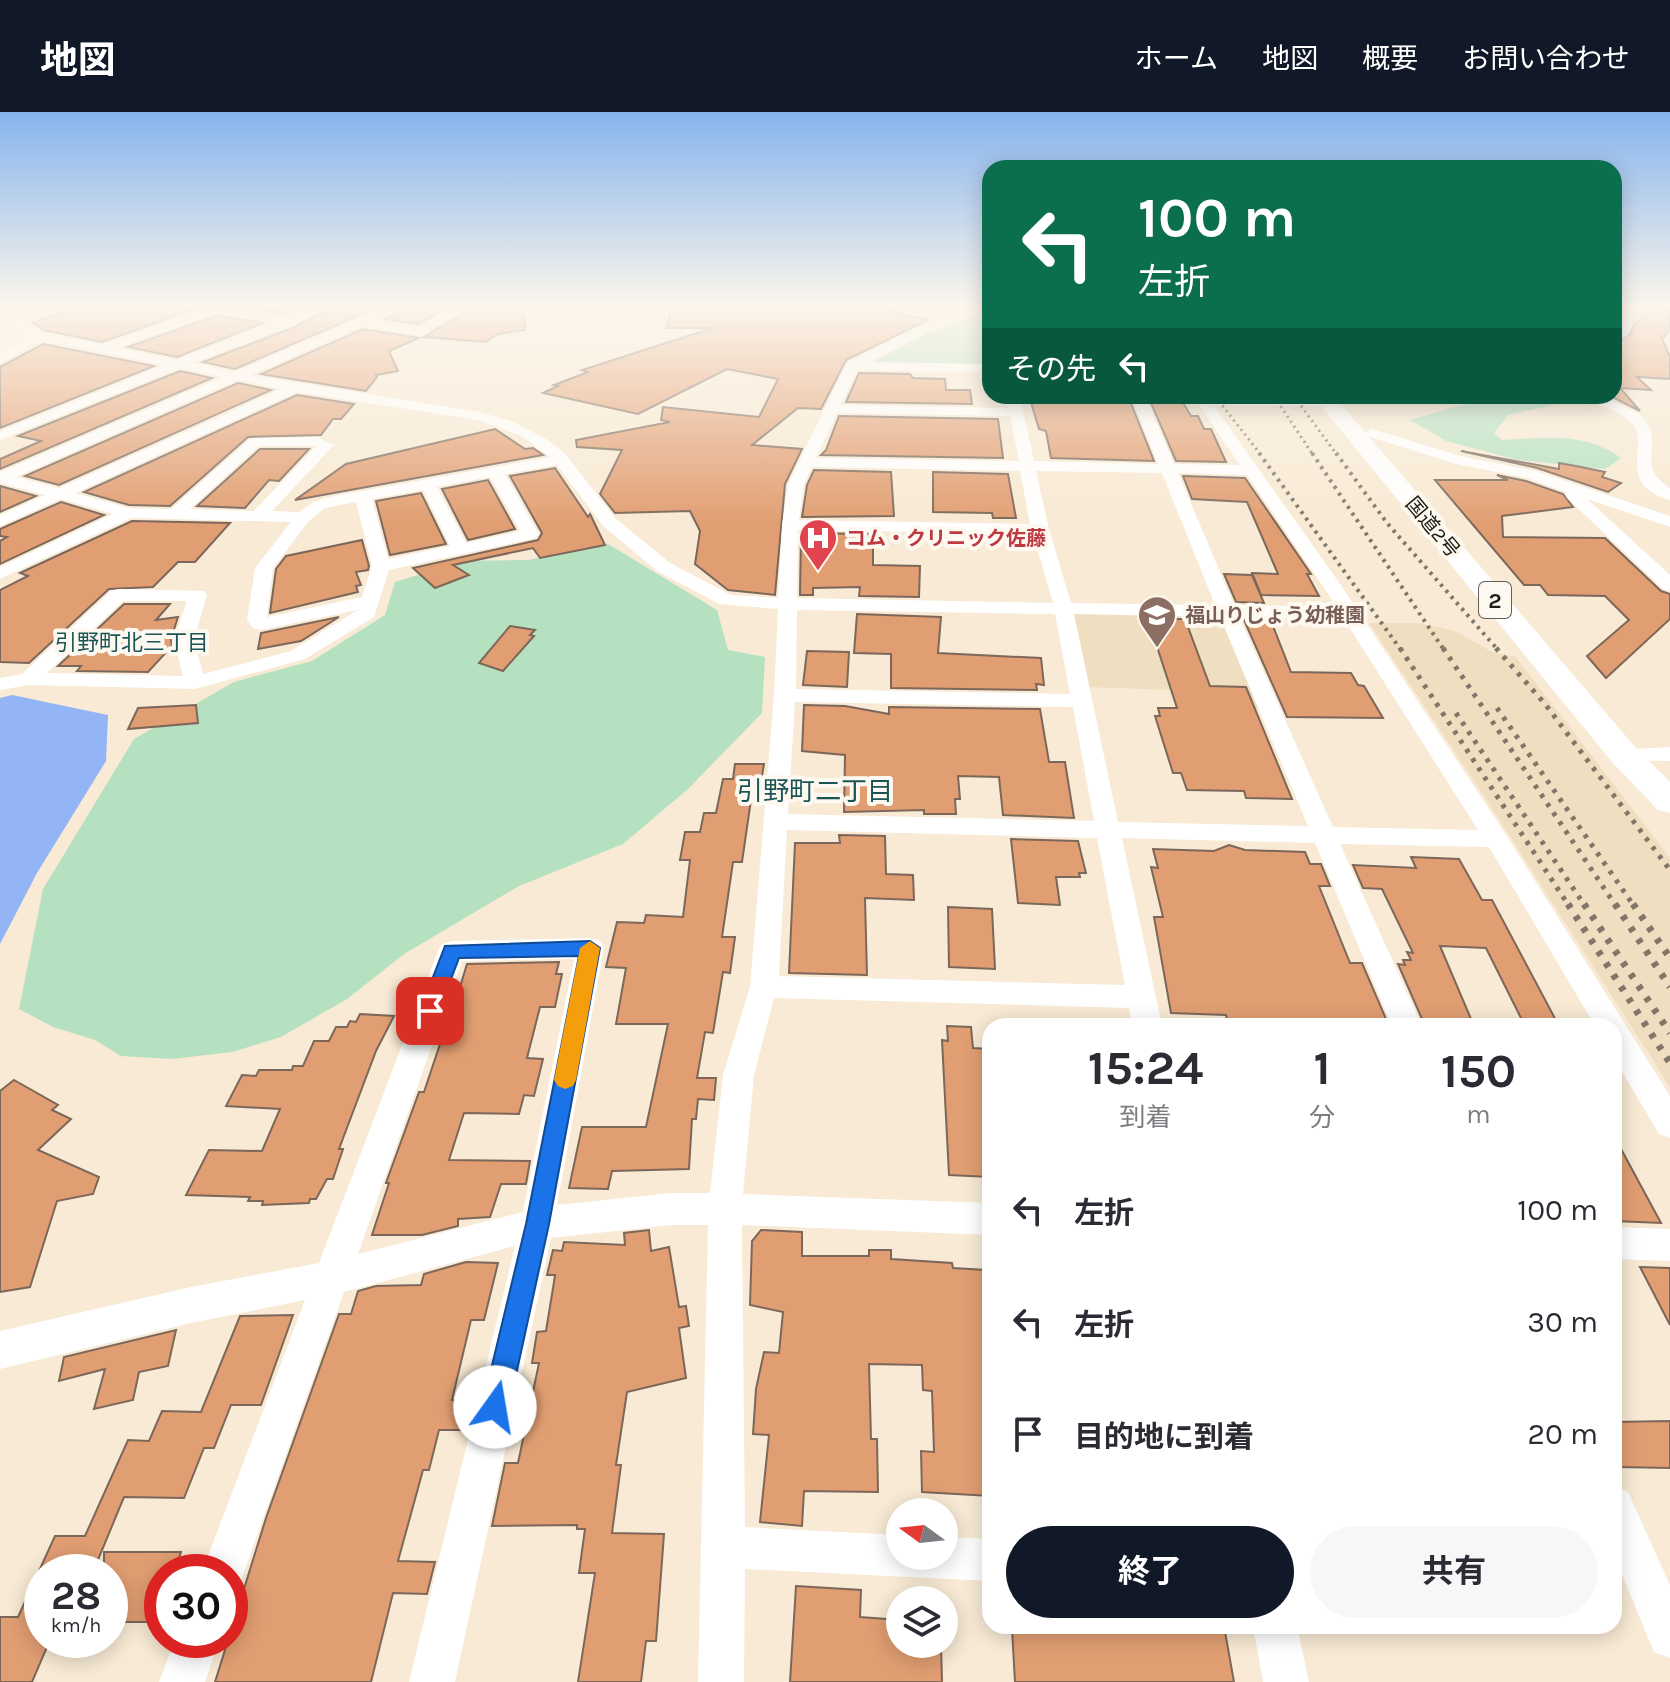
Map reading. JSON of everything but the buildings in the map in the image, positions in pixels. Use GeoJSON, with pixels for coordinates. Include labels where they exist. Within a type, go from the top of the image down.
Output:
{"type":"FeatureCollection","features":[{"type":"Feature","properties":{"kind":"highway","name":"国道2号"},"geometry":{"type":"LineString","coordinates":[[1336,404],[1624,755],[1670,802]]}},
{"type":"Feature","properties":{"kind":"highway","name":"国道2号"},"geometry":{"type":"LineString","coordinates":[[1338,404],[1372,433],[1664,759]]}},
{"type":"Feature","properties":{"kind":"street"},"geometry":{"type":"LineString","coordinates":[[0,436],[145,378]]}},
{"type":"Feature","properties":{"kind":"street"},"geometry":{"type":"LineString","coordinates":[[0,477],[231,378]]}},
{"type":"Feature","properties":{"kind":"street"},"geometry":{"type":"LineString","coordinates":[[241,378],[511,423],[536,435],[562,459],[610,523],[636,549],[724,599],[788,604],[1063,606],[1350,613]]}},
{"type":"Feature","properties":{"kind":"street"},"geometry":{"type":"LineString","coordinates":[[721,1682],[725,1547],[725,1209],[737,1084],[747,1027],[764,987],[785,695],[790,525],[796,484],[846,378]]}},
{"type":"Feature","properties":{"kind":"street"},"geometry":{"type":"LineString","coordinates":[[0,521],[295,388]]}},
{"type":"Feature","properties":{"kind":"street"},"geometry":{"type":"LineString","coordinates":[[831,409],[1015,404],[1040,529],[1063,606],[1145,1018]]}},
{"type":"Feature","properties":{"kind":"street"},"geometry":{"type":"LineString","coordinates":[[1141,404],[1226,609],[1404,1018]]}},
{"type":"Feature","properties":{"kind":"street"},"geometry":{"type":"LineString","coordinates":[[1205,404],[1350,613],[1496,839],[1605,1018]]}},
{"type":"Feature","properties":{"kind":"street"},"geometry":{"type":"LineString","coordinates":[[1608,404],[1638,420],[1644,439],[1642,473],[1649,482],[1670,495]]}},
{"type":"Feature","properties":{"kind":"street"},"geometry":{"type":"LineString","coordinates":[[1372,433],[1461,461],[1530,474],[1670,522]]}},
{"type":"Feature","properties":{"kind":"street"},"geometry":{"type":"LineString","coordinates":[[175,514],[255,442],[317,441],[326,445],[258,516]]}},
{"type":"Feature","properties":{"kind":"street"},"geometry":{"type":"LineString","coordinates":[[371,601],[260,624],[257,620],[264,568],[303,517],[319,505],[562,459]]}},
{"type":"Feature","properties":{"kind":"street"},"geometry":{"type":"LineString","coordinates":[[805,462],[1251,470]]}},
{"type":"Feature","properties":{"kind":"street"},"geometry":{"type":"LineString","coordinates":[[381,566],[530,534],[495,471]]}},
{"type":"Feature","properties":{"kind":"street"},"geometry":{"type":"LineString","coordinates":[[0,477],[128,513],[303,517]]}},
{"type":"Feature","properties":{"kind":"street"},"geometry":{"type":"LineString","coordinates":[[428,484],[460,549]]}},
{"type":"Feature","properties":{"kind":"street"},"geometry":{"type":"LineString","coordinates":[[1563,486],[1670,585]]}},
{"type":"Feature","properties":{"kind":"street"},"geometry":{"type":"LineString","coordinates":[[0,684],[29,679],[195,683],[298,655],[367,613],[381,566],[363,496]]}},
{"type":"Feature","properties":{"kind":"street"},"geometry":{"type":"LineString","coordinates":[[0,574],[128,513]]}},
{"type":"Feature","properties":{"kind":"street"},"geometry":{"type":"LineString","coordinates":[[790,525],[1040,529]]}},
{"type":"Feature","properties":{"kind":"street"},"geometry":{"type":"LineString","coordinates":[[29,679],[118,595],[198,595],[184,640],[195,683]]}},
{"type":"Feature","properties":{"kind":"street"},"geometry":{"type":"LineString","coordinates":[[785,695],[1083,701]]}},
{"type":"Feature","properties":{"kind":"street"},"geometry":{"type":"LineString","coordinates":[[1624,755],[1664,759]]}},
{"type":"Feature","properties":{"kind":"street"},"geometry":{"type":"LineString","coordinates":[[777,822],[1496,839]]}},
{"type":"Feature","properties":{"kind":"street"},"geometry":{"type":"LineString","coordinates":[[230,1554],[452,951],[590,948],[537,1224],[432,1682]]}},
{"type":"Feature","properties":{"kind":"street"},"geometry":{"type":"LineString","coordinates":[[764,987],[1141,997]]}},
{"type":"Feature","properties":{"kind":"street"},"geometry":{"type":"LineString","coordinates":[[1622,1045],[1670,1124]]}},
{"type":"Feature","properties":{"kind":"street"},"geometry":{"type":"LineString","coordinates":[[0,1350],[191,1305],[332,1278],[537,1224],[672,1209],[982,1219]]}},
{"type":"Feature","properties":{"kind":"street"},"geometry":{"type":"LineString","coordinates":[[1622,1243],[1670,1245]]}},
{"type":"Feature","properties":{"kind":"street"},"geometry":{"type":"LineString","coordinates":[[1622,1525],[1670,1636]]}},
{"type":"Feature","properties":{"kind":"street"},"geometry":{"type":"LineString","coordinates":[[725,1547],[886,1555]]}},
{"type":"Feature","properties":{"kind":"street"},"geometry":{"type":"LineString","coordinates":[[958,1559],[982,1560]]}},
{"type":"Feature","properties":{"kind":"street"},"geometry":{"type":"LineString","coordinates":[[1277,1634],[1286,1682]]}},
{"type":"Feature","properties":{"kind":"street"},"geometry":{"type":"LineString","coordinates":[[182,1682],[191,1658]]}},
{"type":"Feature","properties":{"kind":"shaded area","name":"福山りじょう幼稚園"},"geometry":{"type":"Polygon","coordinates":[[[1068,608],[1221,611],[1265,709],[1179,707],[1173,690],[1085,687],[1068,608]]]}},
{"type":"Feature","properties":{"kind":"shaded area"},"geometry":{"type":"Polygon","coordinates":[[[1369,623],[1419,623],[1455,631],[1492,652],[1516,657],[1670,858],[1670,1087],[1481,791],[1369,623]]]}},
{"type":"Feature","properties":{"kind":"green space"},"geometry":{"type":"Polygon","coordinates":[[[1465,404],[1557,404],[1508,415],[1494,433],[1502,440],[1579,440],[1607,449],[1621,458],[1605,469],[1518,460],[1446,441],[1410,420],[1465,404]]]}},
{"type":"Feature","properties":{"kind":"green space"},"geometry":{"type":"Polygon","coordinates":[[[608,544],[717,610],[728,650],[765,657],[762,713],[688,789],[623,844],[519,886],[404,954],[347,999],[281,1037],[232,1052],[172,1059],[121,1056],[95,1040],[53,1027],[19,1009],[43,889],[134,739],[234,682],[312,661],[385,615],[395,582],[463,561],[528,560],[608,544]]]}},
{"type":"Feature","properties":{"kind":"water"},"geometry":{"type":"Polygon","coordinates":[[[12,695],[108,715],[106,761],[37,873],[0,944],[0,698],[12,695]]]}},
{"type":"Feature","properties":{"kind":"railway"},"geometry":{"type":"LineString","coordinates":[[1221,404],[1261,455]]}},
{"type":"Feature","properties":{"kind":"railway"},"geometry":{"type":"LineString","coordinates":[[1279,404],[1313,455]]}},
{"type":"Feature","properties":{"kind":"railway"},"geometry":{"type":"LineString","coordinates":[[1300,404],[1337,455]]}},
{"type":"Feature","properties":{"kind":"railway"},"geometry":{"type":"LineString","coordinates":[[1259,453],[1401,650]]}},
{"type":"Feature","properties":{"kind":"railway"},"geometry":{"type":"LineString","coordinates":[[1312,453],[1444,650]]}},
{"type":"Feature","properties":{"kind":"railway"},"geometry":{"type":"LineString","coordinates":[[1336,453],[1387,523],[1498,650]]}},
{"type":"Feature","properties":{"kind":"railway"},"geometry":{"type":"LineString","coordinates":[[1400,648],[1569,906]]}},
{"type":"Feature","properties":{"kind":"railway"},"geometry":{"type":"LineString","coordinates":[[1443,648],[1616,906]]}},
{"type":"Feature","properties":{"kind":"railway"},"geometry":{"type":"LineString","coordinates":[[1496,648],[1545,704],[1670,870]]}},
{"type":"Feature","properties":{"kind":"railway"},"geometry":{"type":"LineString","coordinates":[[1497,708],[1634,906]]}},
{"type":"Feature","properties":{"kind":"railway"},"geometry":{"type":"LineString","coordinates":[[1456,713],[1585,906]]}},
{"type":"Feature","properties":{"kind":"railway"},"geometry":{"type":"LineString","coordinates":[[1568,904],[1670,1063]]}},
{"type":"Feature","properties":{"kind":"railway"},"geometry":{"type":"LineString","coordinates":[[1584,904],[1670,1033]]}},
{"type":"Feature","properties":{"kind":"railway"},"geometry":{"type":"LineString","coordinates":[[1615,904],[1670,987]]}},
{"type":"Feature","properties":{"kind":"railway"},"geometry":{"type":"LineString","coordinates":[[1633,904],[1670,958]]}},
{"type":"Feature","properties":{"kind":"slow traffic"},"geometry":{"type":"LineString","coordinates":[[565,1080],[590,948]]}},
{"type":"Feature","properties":{"kind":"place","name":"コム・クリニック佐藤"},"geometry":{"type":"Point","coordinates":[818,572]}},
{"type":"Feature","properties":{"kind":"place","name":"福山りじょう幼稚園"},"geometry":{"type":"Point","coordinates":[1157,649]}},
{"type":"Feature","properties":{"kind":"district","name":"引野町北三丁目"},"geometry":{"type":"Point","coordinates":[132,642]}},
{"type":"Feature","properties":{"kind":"district","name":"引野町二丁目"},"geometry":{"type":"Point","coordinates":[815,791]}},
{"type":"Feature","properties":{"kind":"route"},"geometry":{"type":"LineString","coordinates":[[430,1011],[452,951],[590,948],[537,1224],[495,1407]]}}]}
